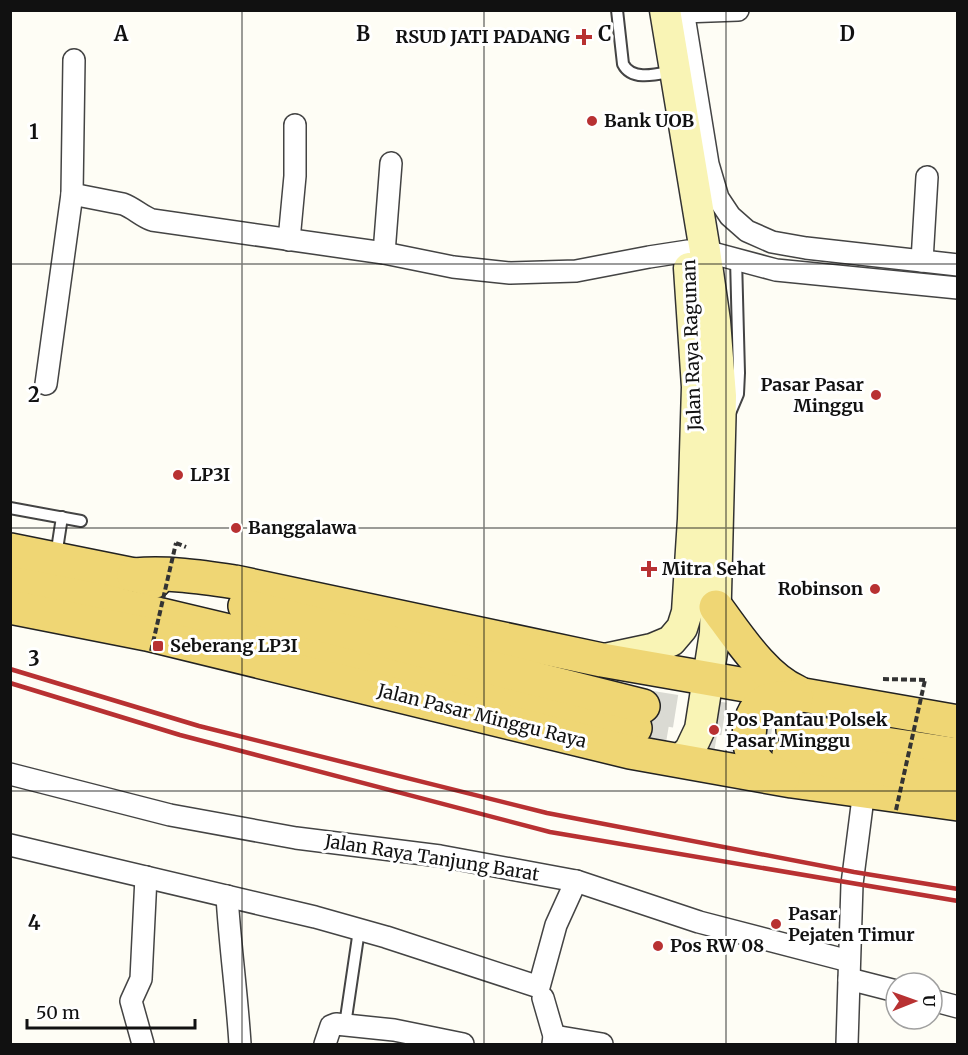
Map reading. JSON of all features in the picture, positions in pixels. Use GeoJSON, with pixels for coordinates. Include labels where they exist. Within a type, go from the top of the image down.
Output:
{"type":"FeatureCollection","features":[{"type":"Feature","properties":{"kind":"main road","name":"Jalan Raya Ragunan"},"geometry":{"type":"LineString","coordinates":[[647,10],[667,72],[697,251],[715,321],[721,396],[720,424],[707,476]]}},
{"type":"Feature","properties":{"kind":"main road","name":"Jalan Raya Ragunan"},"geometry":{"type":"LineString","coordinates":[[667,72],[677,11]]}},
{"type":"Feature","properties":{"kind":"main road","name":"Jalan Raya Ragunan"},"geometry":{"type":"LineString","coordinates":[[680,760],[690,750],[700,729],[715,633],[716,607],[706,521],[707,476],[697,387],[697,251]]}},
{"type":"Feature","properties":{"kind":"main road","name":"Jalan Raya Ragunan"},"geometry":{"type":"LineString","coordinates":[[602,660],[661,646],[676,637],[682,628],[687,612],[706,521]]}},
{"type":"Feature","properties":{"kind":"main road","name":"Jalan Pasar Minggu Raya"},"geometry":{"type":"LineString","coordinates":[[10,550],[134,575],[639,717],[105,613],[10,607]]}},
{"type":"Feature","properties":{"kind":"main road","name":"Jalan Pasar Minggu Raya"},"geometry":{"type":"LineString","coordinates":[[134,575],[180,574],[235,582],[602,660],[957,722]]}},
{"type":"Feature","properties":{"kind":"main road","name":"Jalan Pasar Minggu Raya"},"geometry":{"type":"LineString","coordinates":[[10,583],[105,613],[630,752],[680,760],[792,755],[957,755]]}},
{"type":"Feature","properties":{"kind":"main road"},"geometry":{"type":"LineString","coordinates":[[716,607],[747,648],[778,680],[787,688],[807,696]]}},
{"type":"Feature","properties":{"kind":"main road"},"geometry":{"type":"LineString","coordinates":[[792,755],[761,767],[752,755],[750,727],[757,709],[763,703],[772,699],[807,696]]}},
{"type":"Feature","properties":{"kind":"main road","name":"Jalan Pasar Minggu Raya"},"geometry":{"type":"LineString","coordinates":[[792,755],[957,781]]}},
{"type":"Feature","properties":{"kind":"main road","name":"Jalan Pasar Minggu Raya"},"geometry":{"type":"LineString","coordinates":[[792,755],[864,790],[957,804]]}},
{"type":"Feature","properties":{"kind":"street"},"geometry":{"type":"LineString","coordinates":[[738,10],[677,11],[708,164],[718,198],[730,216],[747,231],[772,242],[957,265]]}},
{"type":"Feature","properties":{"kind":"street"},"geometry":{"type":"LineString","coordinates":[[46,384],[72,194],[74,60]]}},
{"type":"Feature","properties":{"kind":"street"},"geometry":{"type":"LineString","coordinates":[[289,240],[295,176],[295,125]]}},
{"type":"Feature","properties":{"kind":"street"},"geometry":{"type":"LineString","coordinates":[[384,253],[390,163]]}},
{"type":"Feature","properties":{"kind":"street"},"geometry":{"type":"LineString","coordinates":[[922,261],[927,177]]}},
{"type":"Feature","properties":{"kind":"street"},"geometry":{"type":"LineString","coordinates":[[72,194],[130,206],[152,220],[384,253],[453,267],[510,273],[576,271],[697,251],[776,270],[957,288]]}},
{"type":"Feature","properties":{"kind":"street","name":"Jalan Raya Tanjung Barat"},"geometry":{"type":"LineString","coordinates":[[10,774],[170,815],[296,838],[440,856],[576,881],[849,970],[884,986]]}},
{"type":"Feature","properties":{"kind":"street"},"geometry":{"type":"LineString","coordinates":[[847,1044],[852,884],[864,790]]}},
{"type":"Feature","properties":{"kind":"street"},"geometry":{"type":"LineString","coordinates":[[10,845],[262,903],[359,930],[539,987],[556,925],[576,881]]}},
{"type":"Feature","properties":{"kind":"street"},"geometry":{"type":"LineString","coordinates":[[143,1044],[131,1001],[141,978],[146,877]]}},
{"type":"Feature","properties":{"kind":"street"},"geometry":{"type":"LineString","coordinates":[[227,896],[240,1044]]}},
{"type":"Feature","properties":{"kind":"street"},"geometry":{"type":"LineString","coordinates":[[543,998],[553,1040],[602,1044]]}},
{"type":"Feature","properties":{"kind":"street"},"geometry":{"type":"LineString","coordinates":[[325,1044],[331,1026],[336,1024],[394,1030],[464,1044]]}},
{"type":"Feature","properties":{"kind":"lane"},"geometry":{"type":"LineString","coordinates":[[617,10],[623,64],[626,71],[634,75],[667,72]]}},
{"type":"Feature","properties":{"kind":"lane","name":"Jalan Raya Ragunan"},"geometry":{"type":"LineString","coordinates":[[720,424],[729,415],[738,394],[736,259]]}},
{"type":"Feature","properties":{"kind":"lane"},"geometry":{"type":"LineString","coordinates":[[10,508],[81,521]]}},
{"type":"Feature","properties":{"kind":"lane"},"geometry":{"type":"LineString","coordinates":[[56,559],[62,518]]}},
{"type":"Feature","properties":{"kind":"lane"},"geometry":{"type":"LineString","coordinates":[[345,1025],[359,930]]}},
{"type":"Feature","properties":{"kind":"path"},"geometry":{"type":"LineString","coordinates":[[152,651],[176,543],[186,546]]}},
{"type":"Feature","properties":{"kind":"path"},"geometry":{"type":"LineString","coordinates":[[875,679],[925,680],[896,810]]}},
{"type":"Feature","properties":{"kind":"tunnel"},"geometry":{"type":"LineString","coordinates":[[643,706],[793,730]]}},
{"type":"Feature","properties":{"kind":"tunnel"},"geometry":{"type":"LineString","coordinates":[[635,728],[789,754]]}},
{"type":"Feature","properties":{"kind":"railway"},"geometry":{"type":"LineString","coordinates":[[10,669],[199,726],[547,813],[854,872],[958,889]]}},
{"type":"Feature","properties":{"kind":"railway"},"geometry":{"type":"LineString","coordinates":[[10,683],[180,735],[550,832],[958,901]]}},
{"type":"Feature","properties":{"kind":"place","name":"RSUD JATI PADANG"},"geometry":{"type":"Point","coordinates":[584,37]}},
{"type":"Feature","properties":{"kind":"place","name":"Bank UOB"},"geometry":{"type":"Point","coordinates":[592,121]}},
{"type":"Feature","properties":{"kind":"place","name":"Pasar Pasar Minggu"},"geometry":{"type":"Point","coordinates":[876,395]}},
{"type":"Feature","properties":{"kind":"place","name":"LP3I"},"geometry":{"type":"Point","coordinates":[178,475]}},
{"type":"Feature","properties":{"kind":"place","name":"Banggalawa"},"geometry":{"type":"Point","coordinates":[236,528]}},
{"type":"Feature","properties":{"kind":"place","name":"Mitra Sehat"},"geometry":{"type":"Point","coordinates":[649,569]}},
{"type":"Feature","properties":{"kind":"place","name":"Robinson"},"geometry":{"type":"Point","coordinates":[875,589]}},
{"type":"Feature","properties":{"kind":"place","name":"Seberang LP3I"},"geometry":{"type":"Point","coordinates":[158,646]}},
{"type":"Feature","properties":{"kind":"place","name":"Pos Pantau Polsek Pasar Minggu"},"geometry":{"type":"Point","coordinates":[714,730]}},
{"type":"Feature","properties":{"kind":"place","name":"Pasar Pejaten Timur"},"geometry":{"type":"Point","coordinates":[776,924]}},
{"type":"Feature","properties":{"kind":"place","name":"Pos RW 08"},"geometry":{"type":"Point","coordinates":[658,946]}}]}
